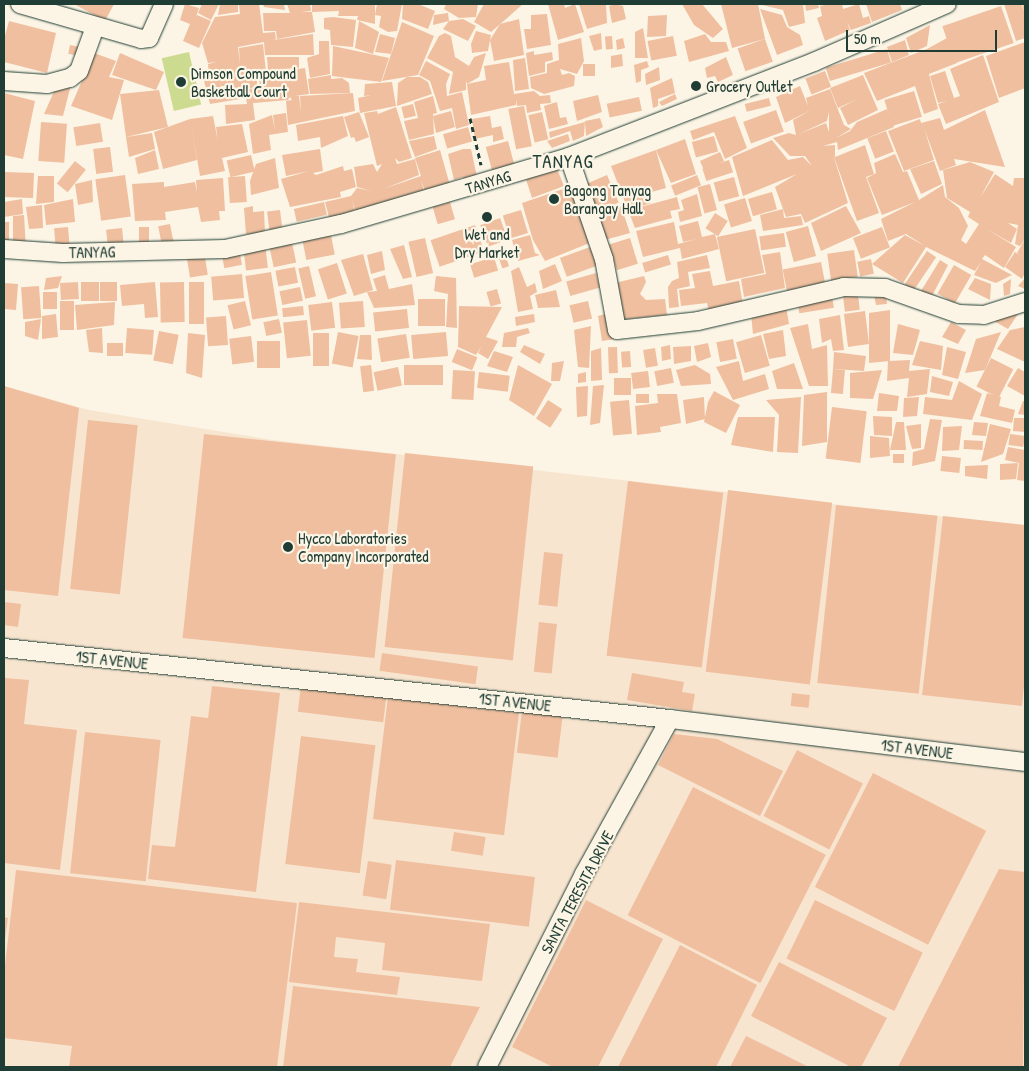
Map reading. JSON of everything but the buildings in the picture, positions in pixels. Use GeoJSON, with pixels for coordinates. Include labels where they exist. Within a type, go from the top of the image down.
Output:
{"type":"FeatureCollection","features":[{"type":"Feature","properties":{"kind":"street"},"geometry":{"type":"LineString","coordinates":[[20,4],[141,39],[149,38],[164,4]]}},
{"type":"Feature","properties":{"kind":"street","name":"TANYAG"},"geometry":{"type":"LineString","coordinates":[[4,249],[63,253],[224,249],[341,224],[569,157],[814,62],[947,4]]}},
{"type":"Feature","properties":{"kind":"street"},"geometry":{"type":"LineString","coordinates":[[4,81],[47,84],[70,78],[78,71],[95,27]]}},
{"type":"Feature","properties":{"kind":"street"},"geometry":{"type":"LineString","coordinates":[[569,157],[604,259],[617,330],[698,321],[844,287],[885,288],[959,314],[984,315],[1025,302]]}},
{"type":"Feature","properties":{"kind":"street","name":"1ST AVENUE"},"geometry":{"type":"LineString","coordinates":[[4,648],[670,719],[1025,762]]}},
{"type":"Feature","properties":{"kind":"street","name":"SANTA TERESITA DRIVE"},"geometry":{"type":"LineString","coordinates":[[488,1067],[584,874],[670,719]]}},
{"type":"Feature","properties":{"kind":"path"},"geometry":{"type":"LineString","coordinates":[[470,118],[484,183]]}},
{"type":"Feature","properties":{"kind":"shaded area"},"geometry":{"type":"Polygon","coordinates":[[[4,386],[89,410],[273,440],[1025,526],[1025,1067],[4,1067],[4,386]]]}},
{"type":"Feature","properties":{"kind":"green space","name":"Dimson Compound Basketball Court"},"geometry":{"type":"Polygon","coordinates":[[[189,52],[201,105],[174,111],[162,58],[189,52]]]}},
{"type":"Feature","properties":{"kind":"place","name":"Dimson Compound Basketball Court"},"geometry":{"type":"Point","coordinates":[181,82]}},
{"type":"Feature","properties":{"kind":"place","name":"Grocery Outlet"},"geometry":{"type":"Point","coordinates":[696,86]}},
{"type":"Feature","properties":{"kind":"place","name":"Bagong Tanyag Barangay Hall"},"geometry":{"type":"Point","coordinates":[554,199]}},
{"type":"Feature","properties":{"kind":"place","name":"Wet and Dry Market"},"geometry":{"type":"Point","coordinates":[487,217]}},
{"type":"Feature","properties":{"kind":"place","name":"Hycco Laboratories Company Incorporated"},"geometry":{"type":"Point","coordinates":[288,547]}},
{"type":"Feature","properties":{"kind":"district","name":"TANYAG"},"geometry":{"type":"Point","coordinates":[563,162]}}]}
